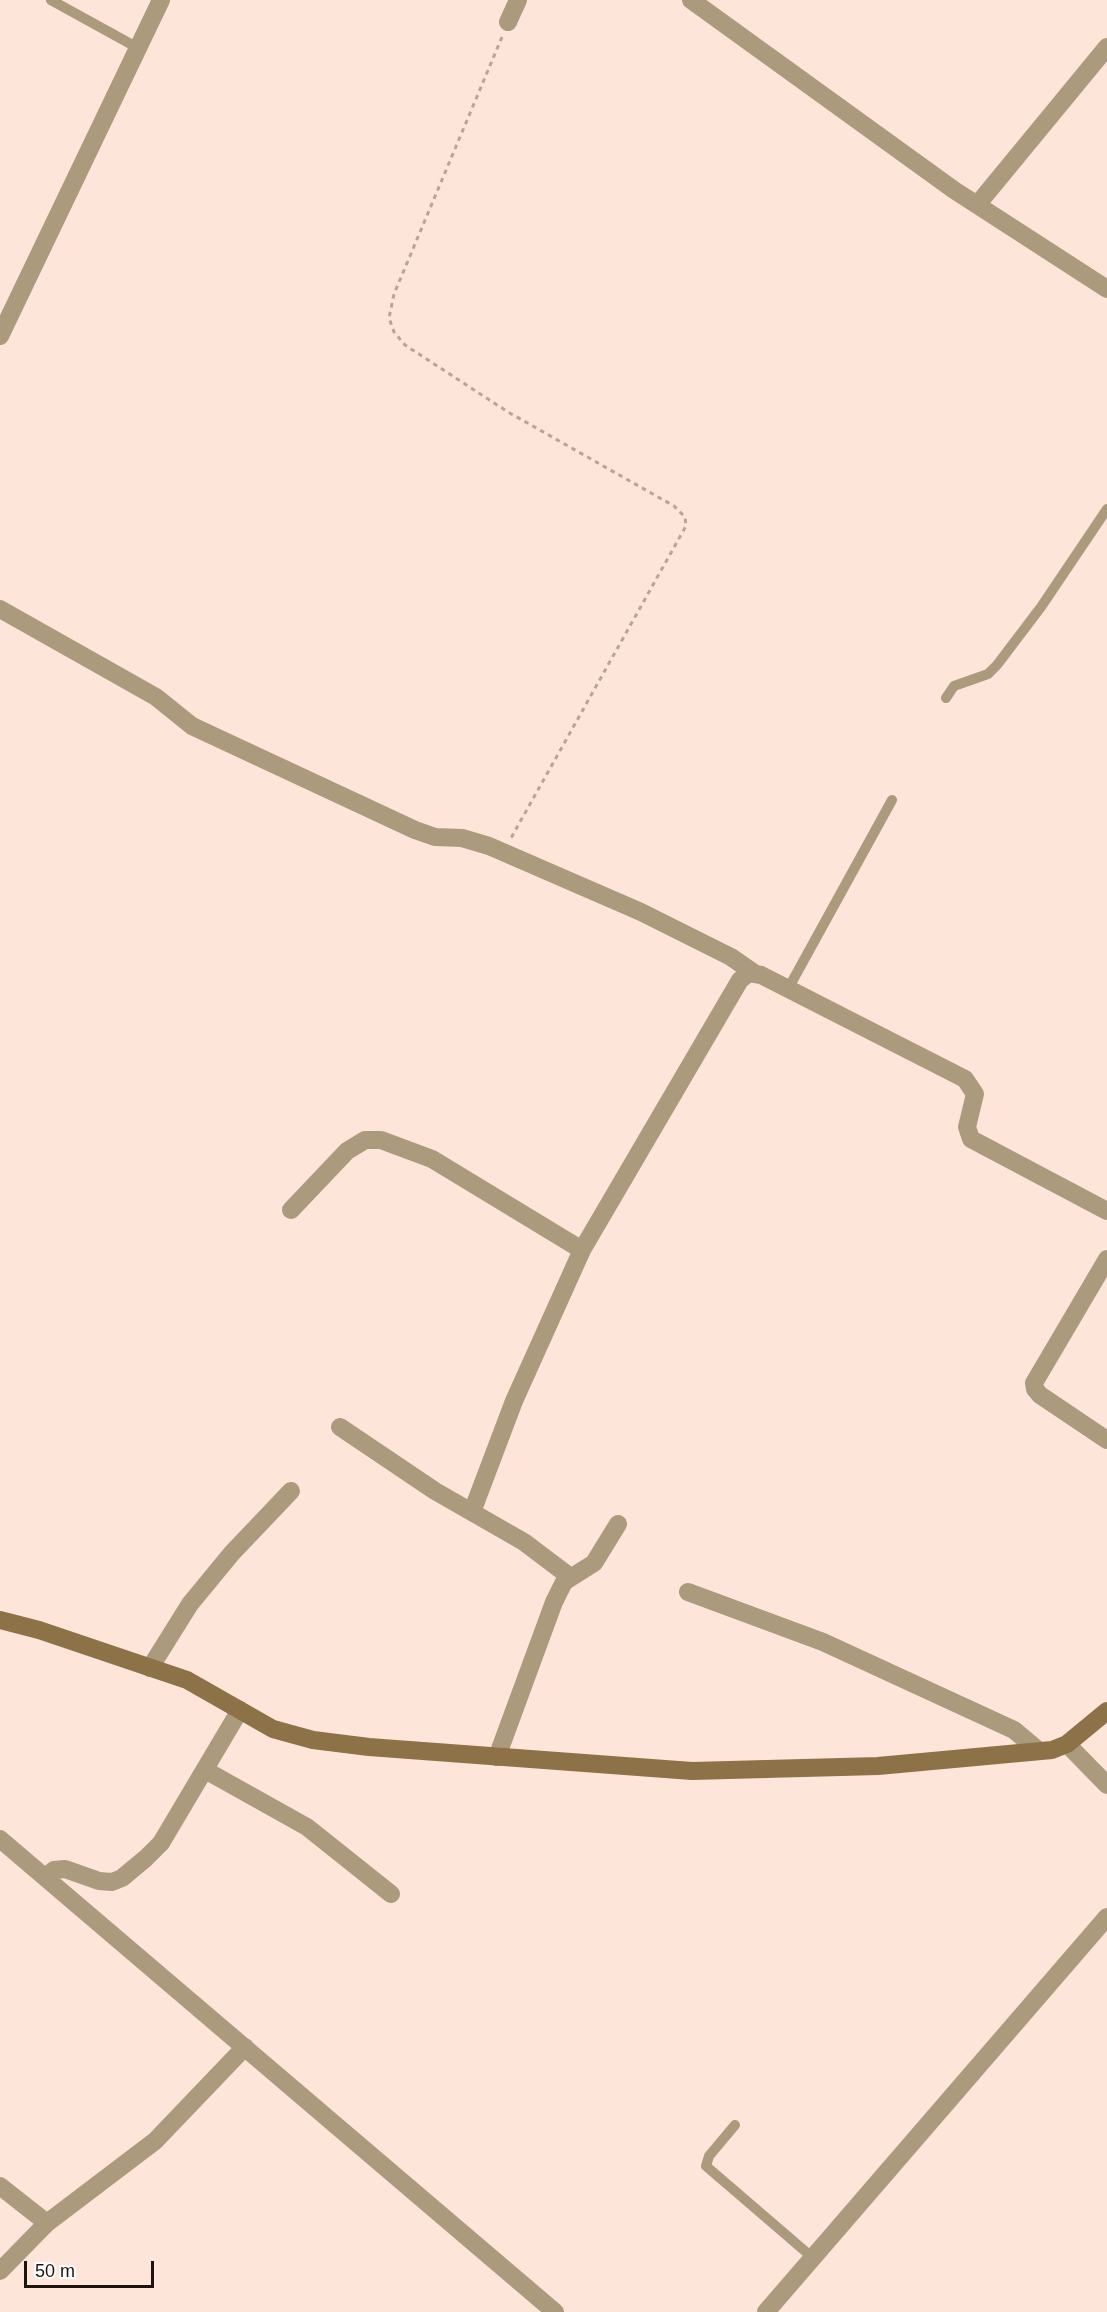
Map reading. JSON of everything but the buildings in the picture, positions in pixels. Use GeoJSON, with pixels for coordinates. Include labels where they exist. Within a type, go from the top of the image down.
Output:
{"type":"FeatureCollection","features":[{"type":"Feature","properties":{"kind":"street"},"geometry":{"type":"LineString","coordinates":[[0,336],[161,0]]}},
{"type":"Feature","properties":{"kind":"street"},"geometry":{"type":"LineString","coordinates":[[508,22],[518,0]]}},
{"type":"Feature","properties":{"kind":"street"},"geometry":{"type":"LineString","coordinates":[[691,0],[826,100],[977,205],[1107,289]]}},
{"type":"Feature","properties":{"kind":"street"},"geometry":{"type":"LineString","coordinates":[[977,205],[1107,47]]}},
{"type":"Feature","properties":{"kind":"street"},"geometry":{"type":"LineString","coordinates":[[0,609],[156,698],[192,726],[415,830],[435,837],[473,840],[641,912],[736,960],[754,973],[965,1079],[975,1094],[967,1127],[971,1139],[1107,1211]]}},
{"type":"Feature","properties":{"kind":"street"},"geometry":{"type":"LineString","coordinates":[[472,1512],[514,1401],[582,1250],[740,980],[744,975],[754,973]]}},
{"type":"Feature","properties":{"kind":"street"},"geometry":{"type":"LineString","coordinates":[[291,1210],[347,1151],[365,1140],[381,1140],[432,1159],[582,1250]]}},
{"type":"Feature","properties":{"kind":"street"},"geometry":{"type":"LineString","coordinates":[[1107,1259],[1034,1383],[1040,1395],[1107,1440]]}},
{"type":"Feature","properties":{"kind":"street"},"geometry":{"type":"LineString","coordinates":[[340,1427],[435,1491],[540,1553],[569,1576]]}},
{"type":"Feature","properties":{"kind":"street"},"geometry":{"type":"LineString","coordinates":[[150,1668],[190,1604],[232,1552],[291,1491]]}},
{"type":"Feature","properties":{"kind":"street"},"geometry":{"type":"LineString","coordinates":[[496,1756],[554,1602],[569,1576],[585,1570],[594,1563],[618,1524]]}},
{"type":"Feature","properties":{"kind":"street"},"geometry":{"type":"LineString","coordinates":[[688,1592],[823,1642],[1014,1730],[1039,1751]]}},
{"type":"Feature","properties":{"kind":"street"},"geometry":{"type":"LineString","coordinates":[[0,1620],[39,1630],[187,1680],[273,1729],[313,1740],[496,1756],[692,1771],[878,1766],[1039,1751],[1067,1744],[1107,1711]]}},
{"type":"Feature","properties":{"kind":"street"},"geometry":{"type":"LineString","coordinates":[[45,1876],[54,1870],[64,1869],[99,1881],[112,1882],[122,1878],[161,1843],[240,1710]]}},
{"type":"Feature","properties":{"kind":"street"},"geometry":{"type":"LineString","coordinates":[[1067,1744],[1107,1785]]}},
{"type":"Feature","properties":{"kind":"street"},"geometry":{"type":"LineString","coordinates":[[205,1770],[307,1827],[391,1894]]}},
{"type":"Feature","properties":{"kind":"street"},"geometry":{"type":"LineString","coordinates":[[0,1839],[555,2312]]}},
{"type":"Feature","properties":{"kind":"street"},"geometry":{"type":"LineString","coordinates":[[766,2312],[1107,1917]]}},
{"type":"Feature","properties":{"kind":"street"},"geometry":{"type":"LineString","coordinates":[[0,2271],[46,2223],[155,2141],[245,2047]]}},
{"type":"Feature","properties":{"kind":"street"},"geometry":{"type":"LineString","coordinates":[[0,2186],[46,2223]]}},
{"type":"Feature","properties":{"kind":"lane"},"geometry":{"type":"LineString","coordinates":[[51,0],[138,48]]}},
{"type":"Feature","properties":{"kind":"lane"},"geometry":{"type":"LineString","coordinates":[[946,698],[954,686],[988,674],[997,665],[1041,607],[1107,509]]}},
{"type":"Feature","properties":{"kind":"lane"},"geometry":{"type":"LineString","coordinates":[[788,989],[892,800]]}},
{"type":"Feature","properties":{"kind":"lane"},"geometry":{"type":"LineString","coordinates":[[735,2125],[709,2156],[706,2166],[813,2258]]}},
{"type":"Feature","properties":{"kind":"path"},"geometry":{"type":"LineString","coordinates":[[503,852],[686,526],[685,517],[674,506],[508,412],[405,345],[394,332],[389,318],[394,294],[508,22]]}}]}
